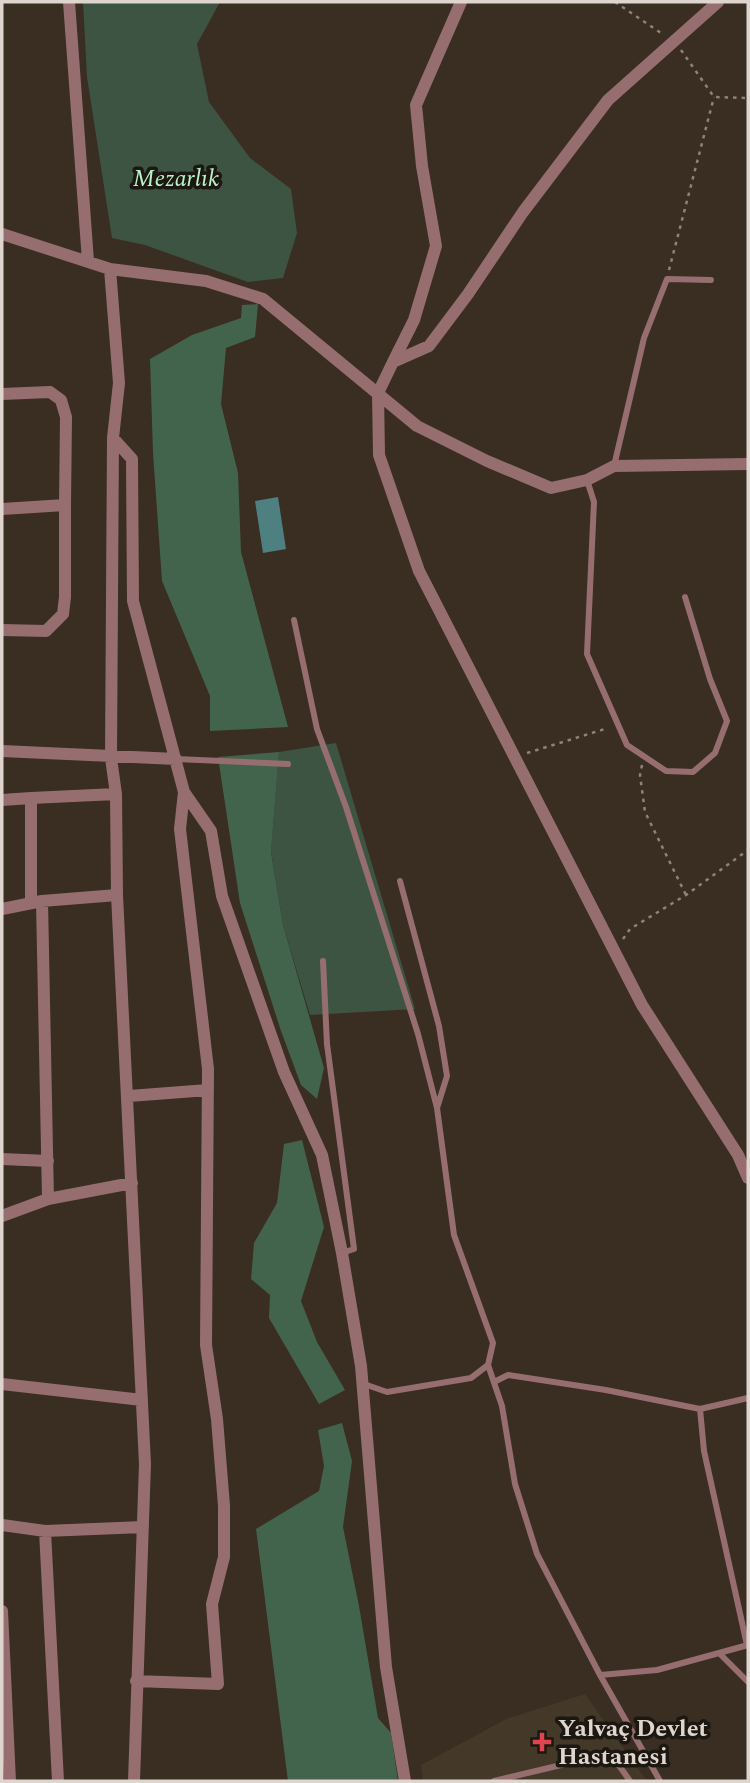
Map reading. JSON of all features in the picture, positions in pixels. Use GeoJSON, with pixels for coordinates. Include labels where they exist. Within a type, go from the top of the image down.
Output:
{"type":"FeatureCollection","features":[{"type":"Feature","properties":{"kind":"street"},"geometry":{"type":"LineString","coordinates":[[69,2],[89,261]]}},
{"type":"Feature","properties":{"kind":"street"},"geometry":{"type":"LineString","coordinates":[[461,2],[416,105],[422,166],[436,246],[414,320],[378,393],[379,455],[419,570],[514,757],[642,1005],[738,1155],[748,1178]]}},
{"type":"Feature","properties":{"kind":"street"},"geometry":{"type":"LineString","coordinates":[[393,362],[429,346],[523,212],[608,100],[719,2]]}},
{"type":"Feature","properties":{"kind":"street"},"geometry":{"type":"LineString","coordinates":[[2,234],[110,269],[206,281],[263,299],[417,426],[487,461],[551,488],[587,480],[614,466],[748,464]]}},
{"type":"Feature","properties":{"kind":"street"},"geometry":{"type":"LineString","coordinates":[[110,269],[119,383],[113,438],[111,758],[116,794],[117,894],[145,1464],[134,1781]]}},
{"type":"Feature","properties":{"kind":"street"},"geometry":{"type":"LineString","coordinates":[[2,394],[50,392],[61,400],[66,417],[65,597],[62,614],[46,631],[2,629]]}},
{"type":"Feature","properties":{"kind":"street"},"geometry":{"type":"LineString","coordinates":[[113,438],[132,459],[133,601],[184,792],[180,829],[208,1069],[206,1345],[217,1419],[224,1506],[224,1557],[212,1604],[218,1684],[136,1681]]}},
{"type":"Feature","properties":{"kind":"street"},"geometry":{"type":"LineString","coordinates":[[2,509],[65,505]]}},
{"type":"Feature","properties":{"kind":"street"},"geometry":{"type":"LineString","coordinates":[[2,751],[176,759]]}},
{"type":"Feature","properties":{"kind":"street"},"geometry":{"type":"LineString","coordinates":[[184,792],[211,831],[222,896],[284,1072],[321,1155],[342,1252],[362,1383],[386,1667],[405,1781]]}},
{"type":"Feature","properties":{"kind":"street"},"geometry":{"type":"LineString","coordinates":[[2,800],[116,794]]}},
{"type":"Feature","properties":{"kind":"street"},"geometry":{"type":"LineString","coordinates":[[31,798],[48,1199]]}},
{"type":"Feature","properties":{"kind":"street"},"geometry":{"type":"LineString","coordinates":[[2,909],[36,902],[117,894]]}},
{"type":"Feature","properties":{"kind":"street"},"geometry":{"type":"LineString","coordinates":[[129,1096],[208,1090]]}},
{"type":"Feature","properties":{"kind":"street"},"geometry":{"type":"LineString","coordinates":[[2,1159],[48,1161]]}},
{"type":"Feature","properties":{"kind":"street"},"geometry":{"type":"LineString","coordinates":[[2,1216],[48,1199],[132,1183]]}},
{"type":"Feature","properties":{"kind":"street"},"geometry":{"type":"LineString","coordinates":[[2,1384],[142,1400]]}},
{"type":"Feature","properties":{"kind":"street"},"geometry":{"type":"LineString","coordinates":[[2,1525],[44,1531],[143,1527]]}},
{"type":"Feature","properties":{"kind":"street"},"geometry":{"type":"LineString","coordinates":[[44,1531],[58,1781]]}},
{"type":"Feature","properties":{"kind":"street"},"geometry":{"type":"LineString","coordinates":[[2,1611],[10,1781]]}},
{"type":"Feature","properties":{"kind":"lane"},"geometry":{"type":"LineString","coordinates":[[614,466],[644,338],[667,279],[711,281]]}},
{"type":"Feature","properties":{"kind":"lane"},"geometry":{"type":"LineString","coordinates":[[587,480],[594,502],[587,654],[627,745],[666,771],[693,772],[715,754],[727,721],[710,679],[685,597]]}},
{"type":"Feature","properties":{"kind":"lane"},"geometry":{"type":"LineString","coordinates":[[294,620],[317,729],[346,807],[418,1034],[437,1108],[454,1235],[493,1343],[488,1365],[502,1406],[515,1484],[537,1555],[660,1781]]}},
{"type":"Feature","properties":{"kind":"lane"},"geometry":{"type":"LineString","coordinates":[[176,759],[288,764]]}},
{"type":"Feature","properties":{"kind":"lane"},"geometry":{"type":"LineString","coordinates":[[400,881],[441,1038],[447,1076],[437,1108]]}},
{"type":"Feature","properties":{"kind":"lane"},"geometry":{"type":"LineString","coordinates":[[323,961],[327,1044],[354,1249],[342,1252]]}},
{"type":"Feature","properties":{"kind":"lane"},"geometry":{"type":"LineString","coordinates":[[362,1383],[387,1392],[471,1378],[488,1365]]}},
{"type":"Feature","properties":{"kind":"lane"},"geometry":{"type":"LineString","coordinates":[[494,1382],[508,1375],[606,1390],[700,1409],[748,1398]]}},
{"type":"Feature","properties":{"kind":"lane"},"geometry":{"type":"LineString","coordinates":[[600,1675],[657,1670],[748,1645],[704,1451],[700,1409]]}},
{"type":"Feature","properties":{"kind":"lane"},"geometry":{"type":"LineString","coordinates":[[719,1653],[748,1682]]}},
{"type":"Feature","properties":{"kind":"lane"},"geometry":{"type":"LineString","coordinates":[[494,1781],[598,1756],[618,1764],[630,1781]]}},
{"type":"Feature","properties":{"kind":"path"},"geometry":{"type":"LineString","coordinates":[[615,2],[675,41],[714,97],[667,279]]}},
{"type":"Feature","properties":{"kind":"path"},"geometry":{"type":"LineString","coordinates":[[714,97],[748,98]]}},
{"type":"Feature","properties":{"kind":"path"},"geometry":{"type":"LineString","coordinates":[[514,757],[618,725]]}},
{"type":"Feature","properties":{"kind":"path"},"geometry":{"type":"LineString","coordinates":[[645,757],[640,775],[645,812],[686,895]]}},
{"type":"Feature","properties":{"kind":"path"},"geometry":{"type":"LineString","coordinates":[[614,950],[630,929],[686,895],[748,850]]}},
{"type":"Feature","properties":{"kind":"shaded area","name":"Yalvaç Devlet Hastanesi"},"geometry":{"type":"Polygon","coordinates":[[[585,1694],[647,1781],[423,1781],[421,1765],[506,1719],[585,1694]]]}},
{"type":"Feature","properties":{"kind":"green space","name":"Mezarlık"},"geometry":{"type":"Polygon","coordinates":[[[83,2],[220,2],[197,44],[209,102],[250,158],[291,189],[297,233],[283,278],[248,282],[145,245],[112,238],[87,77],[83,2]]]}},
{"type":"Feature","properties":{"kind":"green space"},"geometry":{"type":"Polygon","coordinates":[[[258,304],[255,337],[226,348],[221,404],[238,473],[241,552],[288,727],[210,731],[210,696],[162,581],[150,359],[192,335],[241,318],[242,305],[258,304]]]}},
{"type":"Feature","properties":{"kind":"green space"},"geometry":{"type":"Polygon","coordinates":[[[336,743],[415,1009],[310,1015],[283,925],[271,851],[279,752],[336,743]]]}},
{"type":"Feature","properties":{"kind":"green space"},"geometry":{"type":"Polygon","coordinates":[[[279,752],[271,852],[283,925],[324,1068],[317,1099],[301,1085],[240,903],[218,757],[279,752]]]}},
{"type":"Feature","properties":{"kind":"green space"},"geometry":{"type":"Polygon","coordinates":[[[302,1140],[324,1227],[301,1301],[317,1342],[345,1390],[319,1404],[269,1318],[270,1295],[251,1279],[254,1243],[277,1203],[284,1144],[302,1140]]]}},
{"type":"Feature","properties":{"kind":"green space"},"geometry":{"type":"Polygon","coordinates":[[[342,1423],[352,1461],[343,1527],[378,1718],[391,1733],[398,1781],[288,1781],[256,1529],[319,1491],[324,1466],[318,1430],[342,1423]]]}},
{"type":"Feature","properties":{"kind":"water"},"geometry":{"type":"Polygon","coordinates":[[[278,497],[286,549],[263,553],[255,501],[278,497]]]}},
{"type":"Feature","properties":{"kind":"place","name":"Yalvaç Devlet Hastanesi"},"geometry":{"type":"Point","coordinates":[542,1742]}}]}
